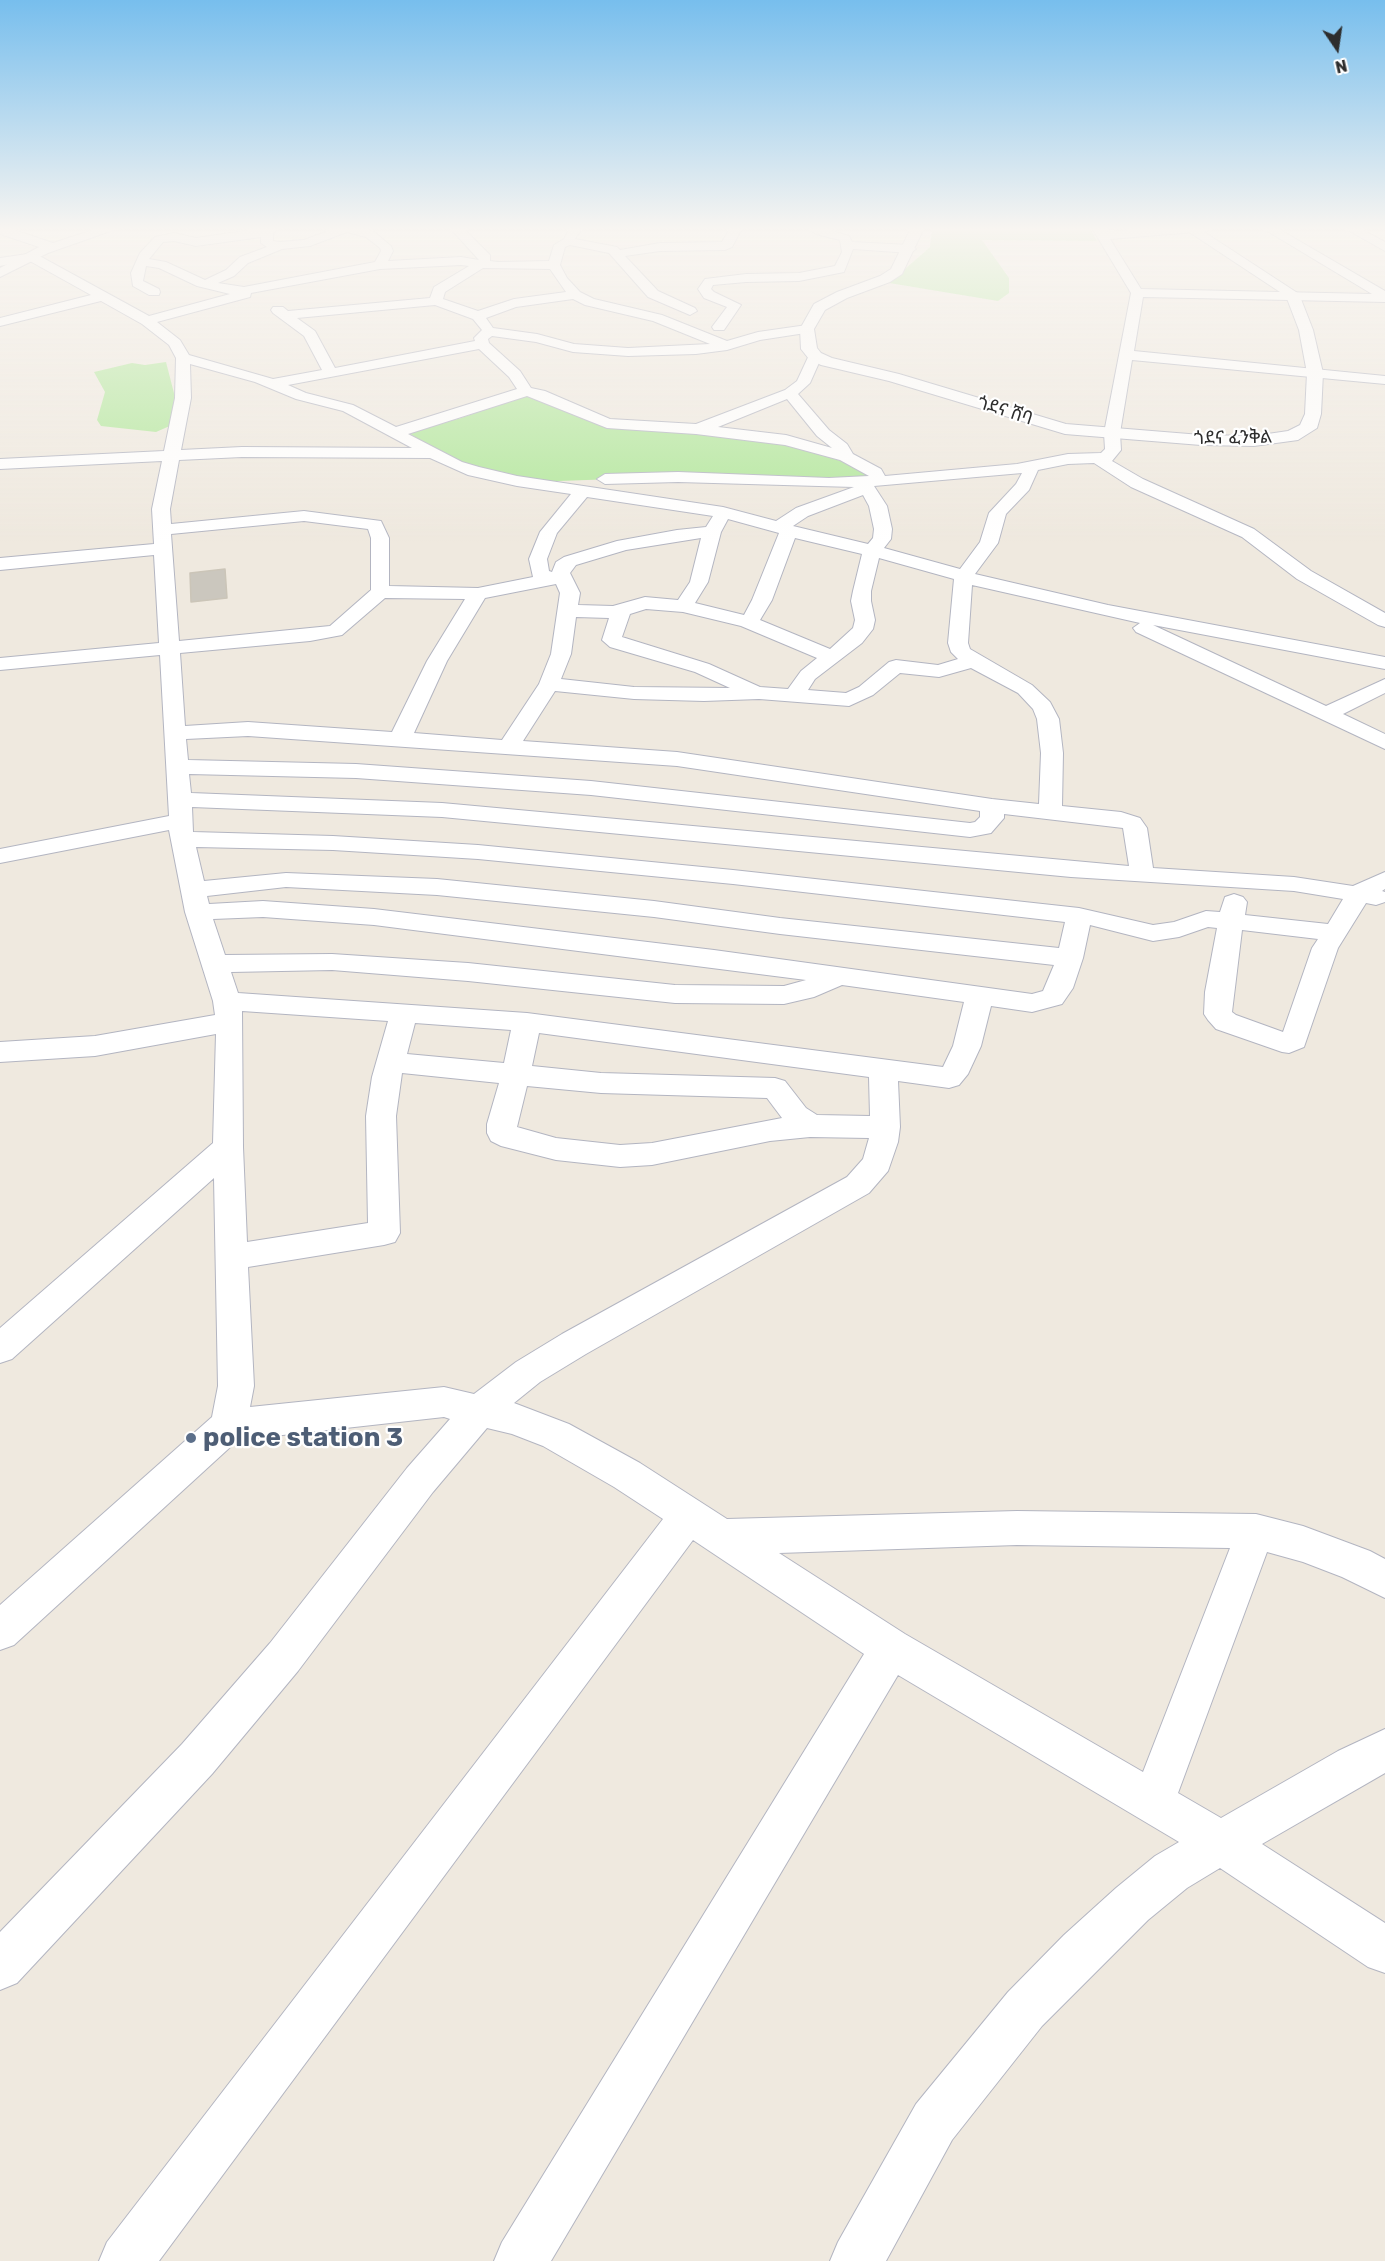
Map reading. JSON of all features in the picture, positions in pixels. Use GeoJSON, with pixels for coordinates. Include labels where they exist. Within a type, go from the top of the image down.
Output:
{"type":"FeatureCollection","features":[{"type":"Feature","properties":{"kind":"street"},"geometry":{"type":"LineString","coordinates":[[162,334],[174,343],[183,358],[183,398],[161,509],[181,820],[196,901],[229,1012],[228,1147],[236,1386],[229,1425]]}},
{"type":"Feature","properties":{"kind":"street"},"geometry":{"type":"LineString","coordinates":[[309,334],[331,373]]}},
{"type":"Feature","properties":{"kind":"street"},"geometry":{"type":"LineString","coordinates":[[484,334],[526,391]]}},
{"type":"Feature","properties":{"kind":"street"},"geometry":{"type":"LineString","coordinates":[[272,384],[486,338],[518,334],[573,348],[685,350],[727,346],[758,336],[775,334]]}},
{"type":"Feature","properties":{"kind":"street"},"geometry":{"type":"LineString","coordinates":[[696,334],[727,346]]}},
{"type":"Feature","properties":{"kind":"street"},"geometry":{"type":"LineString","coordinates":[[728,334],[742,342]]}},
{"type":"Feature","properties":{"kind":"street"},"geometry":{"type":"LineString","coordinates":[[696,429],[790,393],[803,383],[815,357],[809,349],[807,334]]}},
{"type":"Feature","properties":{"kind":"street"},"geometry":{"type":"LineString","coordinates":[[558,486],[613,478],[660,477],[870,484],[1030,466],[1068,459],[1100,460],[1110,456],[1113,450],[1112,433],[1130,334]]}},
{"type":"Feature","properties":{"kind":"street","name":"ጎደና ፈንቅል"},"geometry":{"type":"LineString","coordinates":[[1112,433],[1201,440],[1254,441],[1292,436],[1308,428],[1312,414],[1315,373],[1307,334]]}},
{"type":"Feature","properties":{"kind":"street"},"geometry":{"type":"LineString","coordinates":[[1126,355],[1385,380]]}},
{"type":"Feature","properties":{"kind":"street","name":"ጎደና ሸባ"},"geometry":{"type":"LineString","coordinates":[[815,357],[827,362],[893,377],[1065,429],[1112,433]]}},
{"type":"Feature","properties":{"kind":"street"},"geometry":{"type":"LineString","coordinates":[[183,358],[272,384],[301,396],[348,408],[456,465],[474,471],[723,512],[906,558],[963,577],[1108,611],[1385,663]]}},
{"type":"Feature","properties":{"kind":"street"},"geometry":{"type":"LineString","coordinates":[[397,432],[526,391],[540,394],[607,423],[696,429],[786,440],[846,457],[875,473],[870,484],[802,512],[784,529],[762,600],[756,613],[748,622]]}},
{"type":"Feature","properties":{"kind":"street"},"geometry":{"type":"LineString","coordinates":[[790,393],[823,433],[841,447],[846,457]]}},
{"type":"Feature","properties":{"kind":"street"},"geometry":{"type":"LineString","coordinates":[[0,464],[242,452],[434,453]]}},
{"type":"Feature","properties":{"kind":"street"},"geometry":{"type":"LineString","coordinates":[[1100,460],[1137,483],[1248,532],[1304,575],[1385,621]]}},
{"type":"Feature","properties":{"kind":"street"},"geometry":{"type":"LineString","coordinates":[[1030,466],[1030,473],[1023,486],[998,513],[989,543],[963,577],[958,643],[961,652],[973,662],[1025,689],[1042,707],[1048,719],[1052,753],[1050,810]]}},
{"type":"Feature","properties":{"kind":"street"},"geometry":{"type":"LineString","coordinates":[[794,694],[808,675],[855,639],[863,629],[865,620],[861,601],[862,591],[872,550],[882,539],[883,529],[870,484]]}},
{"type":"Feature","properties":{"kind":"street"},"geometry":{"type":"LineString","coordinates":[[508,747],[549,684],[561,654],[570,593],[557,578],[540,574],[538,559],[549,532],[583,490]]}},
{"type":"Feature","properties":{"kind":"street"},"geometry":{"type":"LineString","coordinates":[[683,606],[699,582],[712,532],[723,512]]}},
{"type":"Feature","properties":{"kind":"street"},"geometry":{"type":"LineString","coordinates":[[0,564],[304,516],[375,525],[380,538],[381,592]]}},
{"type":"Feature","properties":{"kind":"street"},"geometry":{"type":"LineString","coordinates":[[0,664],[171,646],[257,641],[334,631],[381,592],[478,594],[557,578],[563,566],[570,561],[592,553],[677,535],[712,532]]}},
{"type":"Feature","properties":{"kind":"street"},"geometry":{"type":"LineString","coordinates":[[400,739],[437,661],[478,594]]}},
{"type":"Feature","properties":{"kind":"street"},"geometry":{"type":"LineString","coordinates":[[566,611],[621,611],[645,603],[683,606],[748,622],[830,656]]}},
{"type":"Feature","properties":{"kind":"street"},"geometry":{"type":"LineString","coordinates":[[621,611],[612,636],[612,640],[617,643],[702,668],[759,693]]}},
{"type":"Feature","properties":{"kind":"street"},"geometry":{"type":"LineString","coordinates":[[1108,611],[1385,742]]}},
{"type":"Feature","properties":{"kind":"street"},"geometry":{"type":"LineString","coordinates":[[549,684],[663,694],[794,694],[849,700],[866,691],[896,666],[939,671],[973,662]]}},
{"type":"Feature","properties":{"kind":"street"},"geometry":{"type":"LineString","coordinates":[[1326,714],[1385,685]]}},
{"type":"Feature","properties":{"kind":"street"},"geometry":{"type":"LineString","coordinates":[[176,733],[248,729],[677,759],[992,806],[1050,810],[1121,819],[1132,823],[1135,828],[1142,874]]}},
{"type":"Feature","properties":{"kind":"street"},"geometry":{"type":"LineString","coordinates":[[178,766],[356,771],[591,788],[970,830],[983,828],[992,818],[992,806]]}},
{"type":"Feature","properties":{"kind":"street"},"geometry":{"type":"LineString","coordinates":[[0,856],[181,820],[442,810],[1071,870],[1294,884],[1385,898]]}},
{"type":"Feature","properties":{"kind":"street"},"geometry":{"type":"LineString","coordinates":[[181,820],[333,843],[478,852],[733,877],[1079,916],[1153,933],[1179,929],[1206,919],[1335,933]]}},
{"type":"Feature","properties":{"kind":"street"},"geometry":{"type":"LineString","coordinates":[[1236,881],[1219,993],[1218,1014],[1226,1022],[1282,1042],[1294,1040],[1325,948],[1359,893],[1385,879]]}},
{"type":"Feature","properties":{"kind":"street"},"geometry":{"type":"LineString","coordinates":[[196,901],[286,880],[437,887],[654,909],[780,926],[1070,958]]}},
{"type":"Feature","properties":{"kind":"street"},"geometry":{"type":"LineString","coordinates":[[196,901],[262,909],[374,917],[766,965],[1032,1003],[1052,998],[1059,988],[1070,958],[1079,916]]}},
{"type":"Feature","properties":{"kind":"street"},"geometry":{"type":"LineString","coordinates":[[766,965],[780,926]]}},
{"type":"Feature","properties":{"kind":"street"},"geometry":{"type":"LineString","coordinates":[[215,964],[366,965],[490,974],[675,994],[784,995],[804,991],[840,975]]}},
{"type":"Feature","properties":{"kind":"street"},"geometry":{"type":"LineString","coordinates":[[661,1038],[675,994]]}},
{"type":"Feature","properties":{"kind":"street"},"geometry":{"type":"LineString","coordinates":[[0,1052],[94,1046],[229,1012],[404,1013],[527,1022],[949,1078],[954,1074],[967,1046],[980,995]]}},
{"type":"Feature","properties":{"kind":"street"},"geometry":{"type":"LineString","coordinates":[[231,1257],[384,1233],[381,1116],[386,1077],[404,1013]]}},
{"type":"Feature","properties":{"kind":"street"},"geometry":{"type":"LineString","coordinates":[[527,1022],[516,1076],[508,1095],[502,1133],[512,1138],[556,1149],[620,1156],[652,1154],[771,1130],[810,1126],[885,1127]]}},
{"type":"Feature","properties":{"kind":"street"},"geometry":{"type":"LineString","coordinates":[[392,1062],[601,1083],[776,1088],[796,1115],[810,1126]]}},
{"type":"Feature","properties":{"kind":"street"},"geometry":{"type":"LineString","coordinates":[[0,1966],[197,1759],[284,1657],[420,1480],[481,1409],[528,1372],[574,1344],[696,1278],[858,1185],[878,1163],[885,1127],[883,1068]]}},
{"type":"Feature","properties":{"kind":"street"},"geometry":{"type":"LineString","coordinates":[[0,1349],[228,1147]]}},
{"type":"Feature","properties":{"kind":"street"},"geometry":{"type":"LineString","coordinates":[[0,1631],[229,1425],[444,1402],[481,1409],[516,1419],[556,1436],[627,1474],[891,1648],[1220,1842],[1385,1950]]}},
{"type":"Feature","properties":{"kind":"street"},"geometry":{"type":"LineString","coordinates":[[704,1526],[1256,1531],[1335,1556],[1385,1580]]}},
{"type":"Feature","properties":{"kind":"street"},"geometry":{"type":"LineString","coordinates":[[126,2261],[704,1526]]}},
{"type":"Feature","properties":{"kind":"street"},"geometry":{"type":"LineString","coordinates":[[1153,1802],[1256,1531]]}},
{"type":"Feature","properties":{"kind":"street"},"geometry":{"type":"LineString","coordinates":[[521,2261],[891,1648]]}},
{"type":"Feature","properties":{"kind":"street"},"geometry":{"type":"LineString","coordinates":[[857,2261],[934,2121],[1025,2009],[1132,1904],[1171,1872],[1220,1842],[1385,1750]]}},
{"type":"Feature","properties":{"kind":"green space"},"geometry":{"type":"Polygon","coordinates":[[[166,362],[175,397],[172,425],[156,432],[101,426],[97,420],[105,392],[94,372],[132,363],[145,365],[166,362]]]}},
{"type":"Feature","properties":{"kind":"green space"},"geometry":{"type":"Polygon","coordinates":[[[531,396],[607,427],[709,433],[792,446],[841,461],[871,477],[871,481],[672,477],[530,482],[466,469],[407,432],[461,418],[514,399],[531,396]]]}},
{"type":"Feature","properties":{"kind":"building"},"geometry":{"type":"Polygon","coordinates":[[[225,569],[227,598],[191,602],[190,573],[225,569]]]}},
{"type":"Feature","properties":{"kind":"place","name":"police station 3"},"geometry":{"type":"Point","coordinates":[191,1438]}}]}
